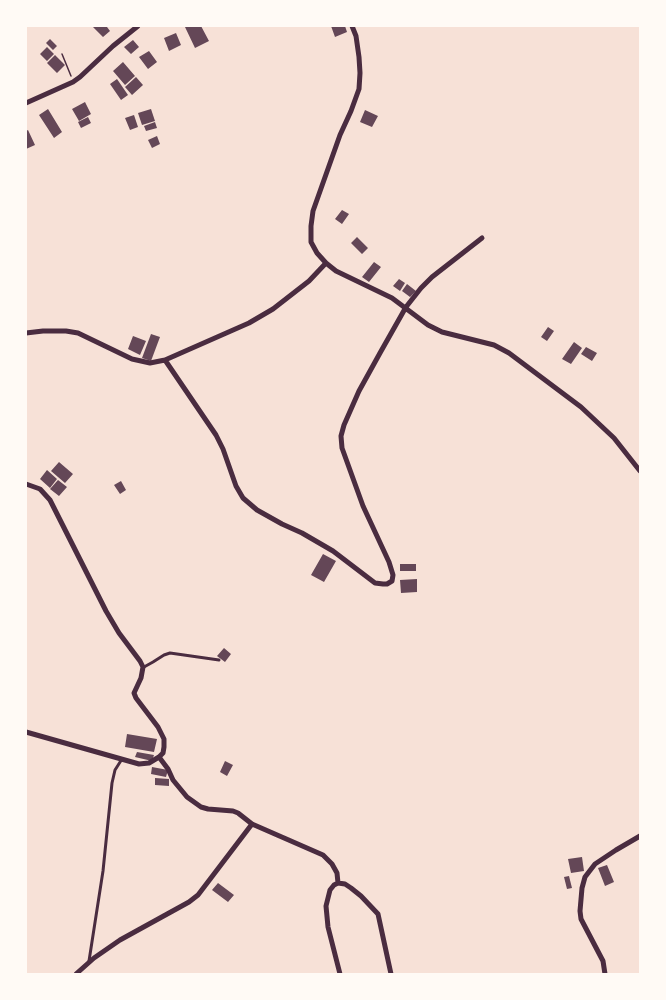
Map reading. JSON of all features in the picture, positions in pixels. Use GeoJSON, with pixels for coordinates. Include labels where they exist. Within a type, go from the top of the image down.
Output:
{"type":"FeatureCollection","features":[{"type":"Feature","properties":{"kind":"street"},"geometry":{"type":"LineString","coordinates":[[26,104],[73,82],[112,46],[138,26]]}},
{"type":"Feature","properties":{"kind":"street"},"geometry":{"type":"LineString","coordinates":[[352,26],[359,57],[359,89],[321,188],[310,226],[311,242],[316,253],[336,271],[392,298],[428,325],[442,332],[494,345],[509,353],[581,406],[614,438],[640,471]]}},
{"type":"Feature","properties":{"kind":"street"},"geometry":{"type":"LineString","coordinates":[[165,360],[216,435],[243,498],[257,510],[333,550],[375,583],[387,584],[392,581],[393,575],[363,506],[342,448],[341,436],[344,425],[359,391],[406,308],[432,277],[482,238]]}},
{"type":"Feature","properties":{"kind":"street"},"geometry":{"type":"LineString","coordinates":[[26,333],[66,331],[86,336],[132,359],[150,363],[165,360],[249,323],[309,281],[326,263]]}},
{"type":"Feature","properties":{"kind":"street"},"geometry":{"type":"LineString","coordinates":[[26,484],[40,489],[50,500],[118,633],[136,654],[142,667],[141,678],[134,693],[158,727],[164,739],[164,747],[159,757],[145,764],[26,732]]}},
{"type":"Feature","properties":{"kind":"street"},"geometry":{"type":"LineString","coordinates":[[159,757],[181,790],[193,802],[208,809],[233,811],[252,824],[322,855],[332,864],[337,873],[338,883]]}},
{"type":"Feature","properties":{"kind":"street"},"geometry":{"type":"LineString","coordinates":[[76,975],[120,940],[198,895],[252,824]]}},
{"type":"Feature","properties":{"kind":"street"},"geometry":{"type":"LineString","coordinates":[[605,975],[603,962],[581,919],[582,888],[585,877],[596,864],[640,836]]}},
{"type":"Feature","properties":{"kind":"street"},"geometry":{"type":"LineString","coordinates":[[340,975],[328,927],[326,906],[330,890],[338,883],[351,888],[378,914],[391,975]]}},
{"type":"Feature","properties":{"kind":"lane"},"geometry":{"type":"LineString","coordinates":[[142,667],[170,653],[219,660]]}},
{"type":"Feature","properties":{"kind":"lane"},"geometry":{"type":"LineString","coordinates":[[89,963],[103,871],[112,783],[115,770],[122,759]]}},
{"type":"Feature","properties":{"kind":"path"},"geometry":{"type":"LineString","coordinates":[[62,54],[73,82]]}},
{"type":"Feature","properties":{"kind":"building"},"geometry":{"type":"Polygon","coordinates":[[[94,26],[108,26],[110,31],[103,37],[94,26]]]}},
{"type":"Feature","properties":{"kind":"building"},"geometry":{"type":"Polygon","coordinates":[[[201,26],[209,41],[195,48],[185,27],[201,26]]]}},
{"type":"Feature","properties":{"kind":"building"},"geometry":{"type":"Polygon","coordinates":[[[331,26],[345,26],[347,32],[335,37],[331,26]]]}},
{"type":"Feature","properties":{"kind":"building"},"geometry":{"type":"Polygon","coordinates":[[[176,33],[181,45],[169,51],[164,38],[176,33]]]}},
{"type":"Feature","properties":{"kind":"building"},"geometry":{"type":"Polygon","coordinates":[[[50,39],[57,46],[53,50],[46,43],[50,39]]]}},
{"type":"Feature","properties":{"kind":"building"},"geometry":{"type":"Polygon","coordinates":[[[133,40],[139,47],[131,54],[124,47],[133,40]]]}},
{"type":"Feature","properties":{"kind":"building"},"geometry":{"type":"Polygon","coordinates":[[[47,47],[54,54],[47,61],[40,54],[47,47]]]}},
{"type":"Feature","properties":{"kind":"building"},"geometry":{"type":"Polygon","coordinates":[[[149,51],[157,62],[148,69],[139,57],[149,51]]]}},
{"type":"Feature","properties":{"kind":"building"},"geometry":{"type":"Polygon","coordinates":[[[55,55],[65,65],[57,73],[47,63],[55,55]]]}},
{"type":"Feature","properties":{"kind":"building"},"geometry":{"type":"Polygon","coordinates":[[[123,62],[135,76],[125,85],[113,71],[123,62]]]}},
{"type":"Feature","properties":{"kind":"building"},"geometry":{"type":"Polygon","coordinates":[[[136,77],[143,85],[132,95],[125,87],[136,77]]]}},
{"type":"Feature","properties":{"kind":"building"},"geometry":{"type":"Polygon","coordinates":[[[117,79],[128,95],[121,100],[110,84],[117,79]]]}},
{"type":"Feature","properties":{"kind":"building"},"geometry":{"type":"Polygon","coordinates":[[[85,102],[91,114],[79,121],[72,109],[85,102]]]}},
{"type":"Feature","properties":{"kind":"building"},"geometry":{"type":"Polygon","coordinates":[[[48,109],[62,132],[54,138],[39,115],[48,109]]]}},
{"type":"Feature","properties":{"kind":"building"},"geometry":{"type":"Polygon","coordinates":[[[151,109],[155,121],[142,125],[138,113],[151,109]]]}},
{"type":"Feature","properties":{"kind":"building"},"geometry":{"type":"Polygon","coordinates":[[[365,110],[378,116],[372,127],[360,122],[365,110]]]}},
{"type":"Feature","properties":{"kind":"building"},"geometry":{"type":"Polygon","coordinates":[[[134,115],[138,127],[130,130],[125,118],[134,115]]]}},
{"type":"Feature","properties":{"kind":"building"},"geometry":{"type":"Polygon","coordinates":[[[88,117],[91,123],[81,128],[78,122],[88,117]]]}},
{"type":"Feature","properties":{"kind":"building"},"geometry":{"type":"Polygon","coordinates":[[[155,122],[157,128],[146,131],[144,126],[155,122]]]}},
{"type":"Feature","properties":{"kind":"building"},"geometry":{"type":"Polygon","coordinates":[[[28,130],[35,145],[26,149],[26,131],[28,130]]]}},
{"type":"Feature","properties":{"kind":"building"},"geometry":{"type":"Polygon","coordinates":[[[157,136],[160,144],[152,148],[148,140],[157,136]]]}},
{"type":"Feature","properties":{"kind":"building"},"geometry":{"type":"Polygon","coordinates":[[[342,210],[349,214],[342,224],[335,219],[342,210]]]}},
{"type":"Feature","properties":{"kind":"building"},"geometry":{"type":"Polygon","coordinates":[[[357,237],[368,248],[362,254],[351,243],[357,237]]]}},
{"type":"Feature","properties":{"kind":"building"},"geometry":{"type":"Polygon","coordinates":[[[374,262],[381,267],[369,282],[362,277],[374,262]]]}},
{"type":"Feature","properties":{"kind":"building"},"geometry":{"type":"Polygon","coordinates":[[[399,279],[405,283],[400,291],[393,286],[399,279]]]}},
{"type":"Feature","properties":{"kind":"building"},"geometry":{"type":"Polygon","coordinates":[[[407,284],[416,291],[410,297],[402,291],[407,284]]]}},
{"type":"Feature","properties":{"kind":"building"},"geometry":{"type":"Polygon","coordinates":[[[548,327],[554,331],[547,341],[541,337],[548,327]]]}},
{"type":"Feature","properties":{"kind":"building"},"geometry":{"type":"Polygon","coordinates":[[[151,334],[160,337],[151,361],[142,358],[151,334]]]}},
{"type":"Feature","properties":{"kind":"building"},"geometry":{"type":"Polygon","coordinates":[[[133,336],[146,341],[140,355],[128,349],[133,336]]]}},
{"type":"Feature","properties":{"kind":"building"},"geometry":{"type":"Polygon","coordinates":[[[574,342],[582,348],[571,364],[562,359],[574,342]]]}},
{"type":"Feature","properties":{"kind":"building"},"geometry":{"type":"Polygon","coordinates":[[[586,347],[597,353],[592,361],[581,354],[586,347]]]}},
{"type":"Feature","properties":{"kind":"building"},"geometry":{"type":"Polygon","coordinates":[[[59,462],[73,474],[65,483],[51,471],[59,462]]]}},
{"type":"Feature","properties":{"kind":"building"},"geometry":{"type":"Polygon","coordinates":[[[47,470],[57,479],[50,488],[40,479],[47,470]]]}},
{"type":"Feature","properties":{"kind":"building"},"geometry":{"type":"Polygon","coordinates":[[[58,480],[67,487],[59,496],[50,489],[58,480]]]}},
{"type":"Feature","properties":{"kind":"building"},"geometry":{"type":"Polygon","coordinates":[[[121,481],[126,490],[120,494],[114,485],[121,481]]]}},
{"type":"Feature","properties":{"kind":"building"},"geometry":{"type":"Polygon","coordinates":[[[323,554],[336,561],[324,582],[311,575],[323,554]]]}},
{"type":"Feature","properties":{"kind":"building"},"geometry":{"type":"Polygon","coordinates":[[[400,564],[416,564],[416,571],[400,571],[400,564]]]}},
{"type":"Feature","properties":{"kind":"building"},"geometry":{"type":"Polygon","coordinates":[[[417,579],[417,592],[401,593],[400,580],[417,579]]]}},
{"type":"Feature","properties":{"kind":"building"},"geometry":{"type":"Polygon","coordinates":[[[224,648],[231,654],[225,662],[217,656],[224,648]]]}},
{"type":"Feature","properties":{"kind":"building"},"geometry":{"type":"Polygon","coordinates":[[[127,734],[157,739],[154,752],[125,747],[127,734]]]}},
{"type":"Feature","properties":{"kind":"building"},"geometry":{"type":"Polygon","coordinates":[[[137,752],[154,755],[152,761],[135,757],[137,752]]]}},
{"type":"Feature","properties":{"kind":"building"},"geometry":{"type":"Polygon","coordinates":[[[225,761],[233,765],[227,776],[220,772],[225,761]]]}},
{"type":"Feature","properties":{"kind":"building"},"geometry":{"type":"Polygon","coordinates":[[[152,767],[168,770],[166,777],[151,774],[152,767]]]}},
{"type":"Feature","properties":{"kind":"building"},"geometry":{"type":"Polygon","coordinates":[[[155,778],[169,779],[169,786],[155,785],[155,778]]]}},
{"type":"Feature","properties":{"kind":"building"},"geometry":{"type":"Polygon","coordinates":[[[582,857],[584,871],[571,873],[568,859],[582,857]]]}},
{"type":"Feature","properties":{"kind":"building"},"geometry":{"type":"Polygon","coordinates":[[[607,865],[614,882],[605,886],[598,868],[607,865]]]}},
{"type":"Feature","properties":{"kind":"building"},"geometry":{"type":"Polygon","coordinates":[[[569,876],[572,888],[567,889],[564,877],[569,876]]]}},
{"type":"Feature","properties":{"kind":"building"},"geometry":{"type":"Polygon","coordinates":[[[218,883],[234,895],[228,902],[212,890],[218,883]]]}}]}
